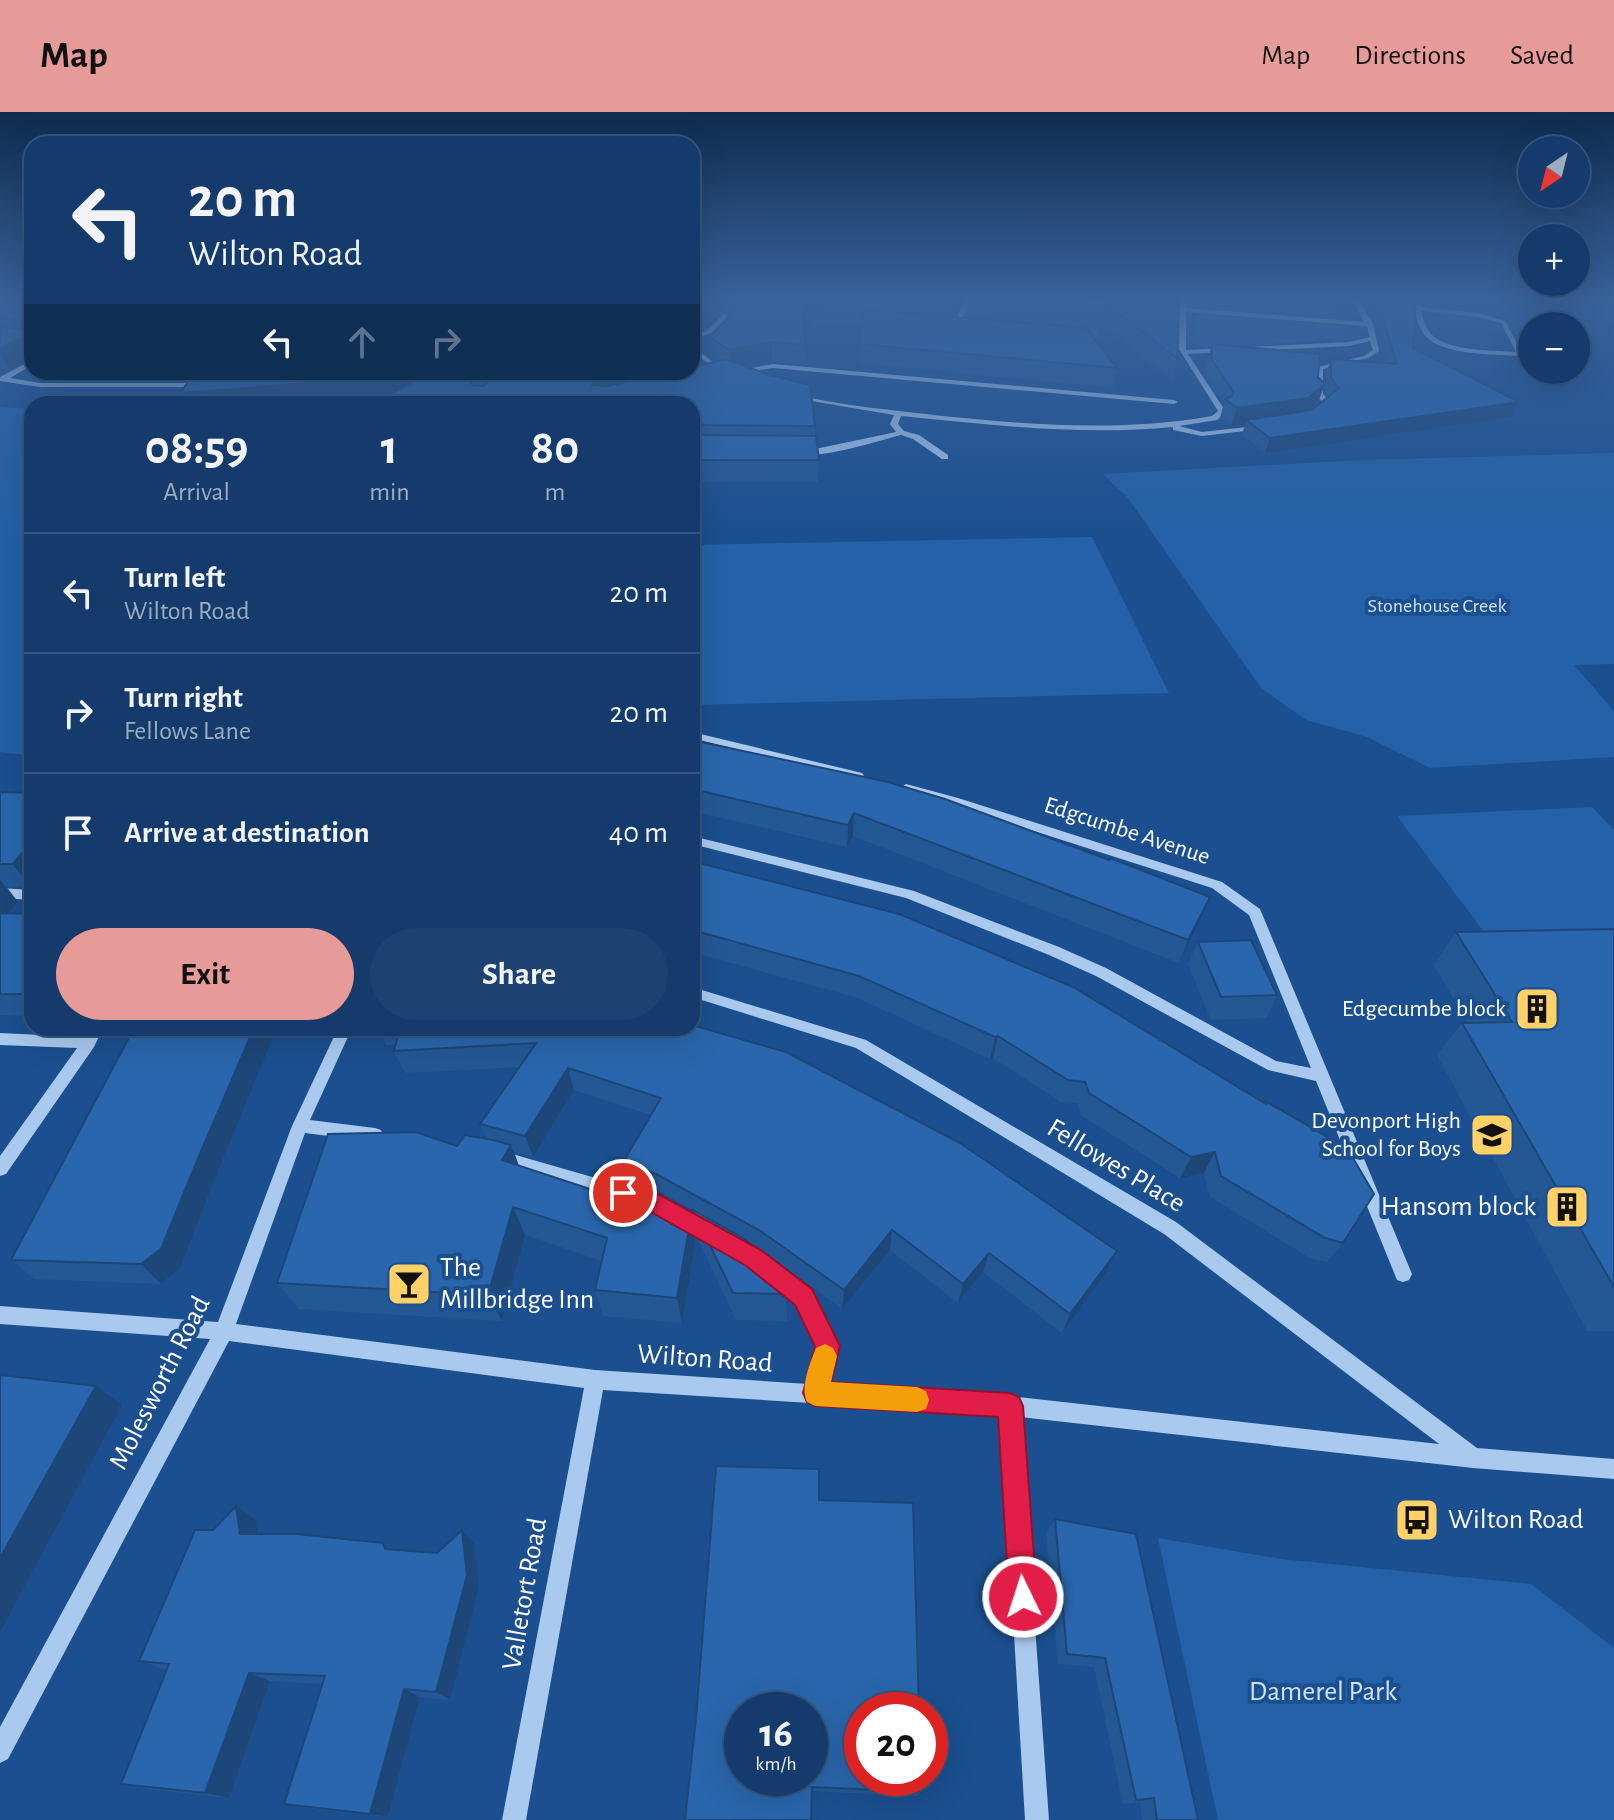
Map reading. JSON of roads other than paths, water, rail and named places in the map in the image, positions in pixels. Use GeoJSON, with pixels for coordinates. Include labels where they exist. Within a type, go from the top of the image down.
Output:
{"type":"FeatureCollection","features":[{"type":"Feature","properties":{"kind":"street"},"geometry":{"type":"LineString","coordinates":[[736,378],[742,380]]}},
{"type":"Feature","properties":{"kind":"street"},"geometry":{"type":"LineString","coordinates":[[903,378],[1174,402]]}},
{"type":"Feature","properties":{"kind":"street"},"geometry":{"type":"LineString","coordinates":[[787,395],[898,413],[1062,429],[1166,426],[1214,418],[1222,412],[1200,378]]}},
{"type":"Feature","properties":{"kind":"street"},"geometry":{"type":"LineString","coordinates":[[1314,416],[1327,402],[1319,395],[1320,378]]}},
{"type":"Feature","properties":{"kind":"street"},"geometry":{"type":"LineString","coordinates":[[2,379],[54,385],[207,384]]}},
{"type":"Feature","properties":{"kind":"street"},"geometry":{"type":"LineString","coordinates":[[898,413],[894,424],[901,433]]}},
{"type":"Feature","properties":{"kind":"street"},"geometry":{"type":"LineString","coordinates":[[1166,426],[1202,434],[1267,426]]}},
{"type":"Feature","properties":{"kind":"street"},"geometry":{"type":"LineString","coordinates":[[791,452],[815,453],[901,433],[916,437],[945,457]]}},
{"type":"Feature","properties":{"kind":"street"},"geometry":{"type":"LineString","coordinates":[[700,737],[877,781]]}},
{"type":"Feature","properties":{"kind":"street","name":"Edgcumbe Avenue"},"geometry":{"type":"LineString","coordinates":[[893,785],[954,801],[1217,885],[1255,912],[1403,1274]]}},
{"type":"Feature","properties":{"kind":"street"},"geometry":{"type":"LineString","coordinates":[[700,842],[909,894],[1101,972],[1273,1066],[1322,1076]]}},
{"type":"Feature","properties":{"kind":"street"},"geometry":{"type":"LineString","coordinates":[[0,893],[24,894]]}},
{"type":"Feature","properties":{"kind":"street","name":"Fellowes Place"},"geometry":{"type":"LineString","coordinates":[[700,994],[861,1044],[1170,1228],[1473,1458]]}},
{"type":"Feature","properties":{"kind":"street"},"geometry":{"type":"LineString","coordinates":[[0,1039],[70,1036]]}},
{"type":"Feature","properties":{"kind":"street"},"geometry":{"type":"LineString","coordinates":[[0,1169],[92,1036]]}},
{"type":"Feature","properties":{"kind":"street","name":"Molesworth Road"},"geometry":{"type":"LineString","coordinates":[[0,1751],[224,1331],[300,1126],[341,1036]]}},
{"type":"Feature","properties":{"kind":"street"},"geometry":{"type":"LineString","coordinates":[[300,1126],[389,1137]]}},
{"type":"Feature","properties":{"kind":"street"},"geometry":{"type":"LineString","coordinates":[[477,1153],[638,1197]]}},
{"type":"Feature","properties":{"kind":"street"},"geometry":{"type":"LineString","coordinates":[[753,1258],[803,1297],[827,1346],[815,1393]]}},
{"type":"Feature","properties":{"kind":"street","name":"Wilton Road"},"geometry":{"type":"LineString","coordinates":[[0,1315],[224,1331],[595,1380],[1010,1406],[1473,1458],[1614,1469]]}},
{"type":"Feature","properties":{"kind":"street","name":"Valletort Road"},"geometry":{"type":"LineString","coordinates":[[514,1820],[595,1380]]}},
{"type":"Feature","properties":{"kind":"street"},"geometry":{"type":"LineString","coordinates":[[1010,1406],[1037,1820]]}},
{"type":"Feature","properties":{"kind":"place","name":"Edgecumbe block"},"geometry":{"type":"Point","coordinates":[1537,1009]}},
{"type":"Feature","properties":{"kind":"place","name":"Devonport High School for Boys"},"geometry":{"type":"Point","coordinates":[1492,1135]}},
{"type":"Feature","properties":{"kind":"place","name":"Hansom block"},"geometry":{"type":"Point","coordinates":[1567,1207]}},
{"type":"Feature","properties":{"kind":"place","name":"The Millbridge Inn"},"geometry":{"type":"Point","coordinates":[409,1284]}},
{"type":"Feature","properties":{"kind":"place","name":"Wilton Road"},"geometry":{"type":"Point","coordinates":[1417,1520]}},
{"type":"Feature","properties":{"kind":"park label","name":"Stonehouse Creek"},"geometry":{"type":"Point","coordinates":[1437,606]}},
{"type":"Feature","properties":{"kind":"park label","name":"Damerel Park"},"geometry":{"type":"Point","coordinates":[1323,1692]}}]}
